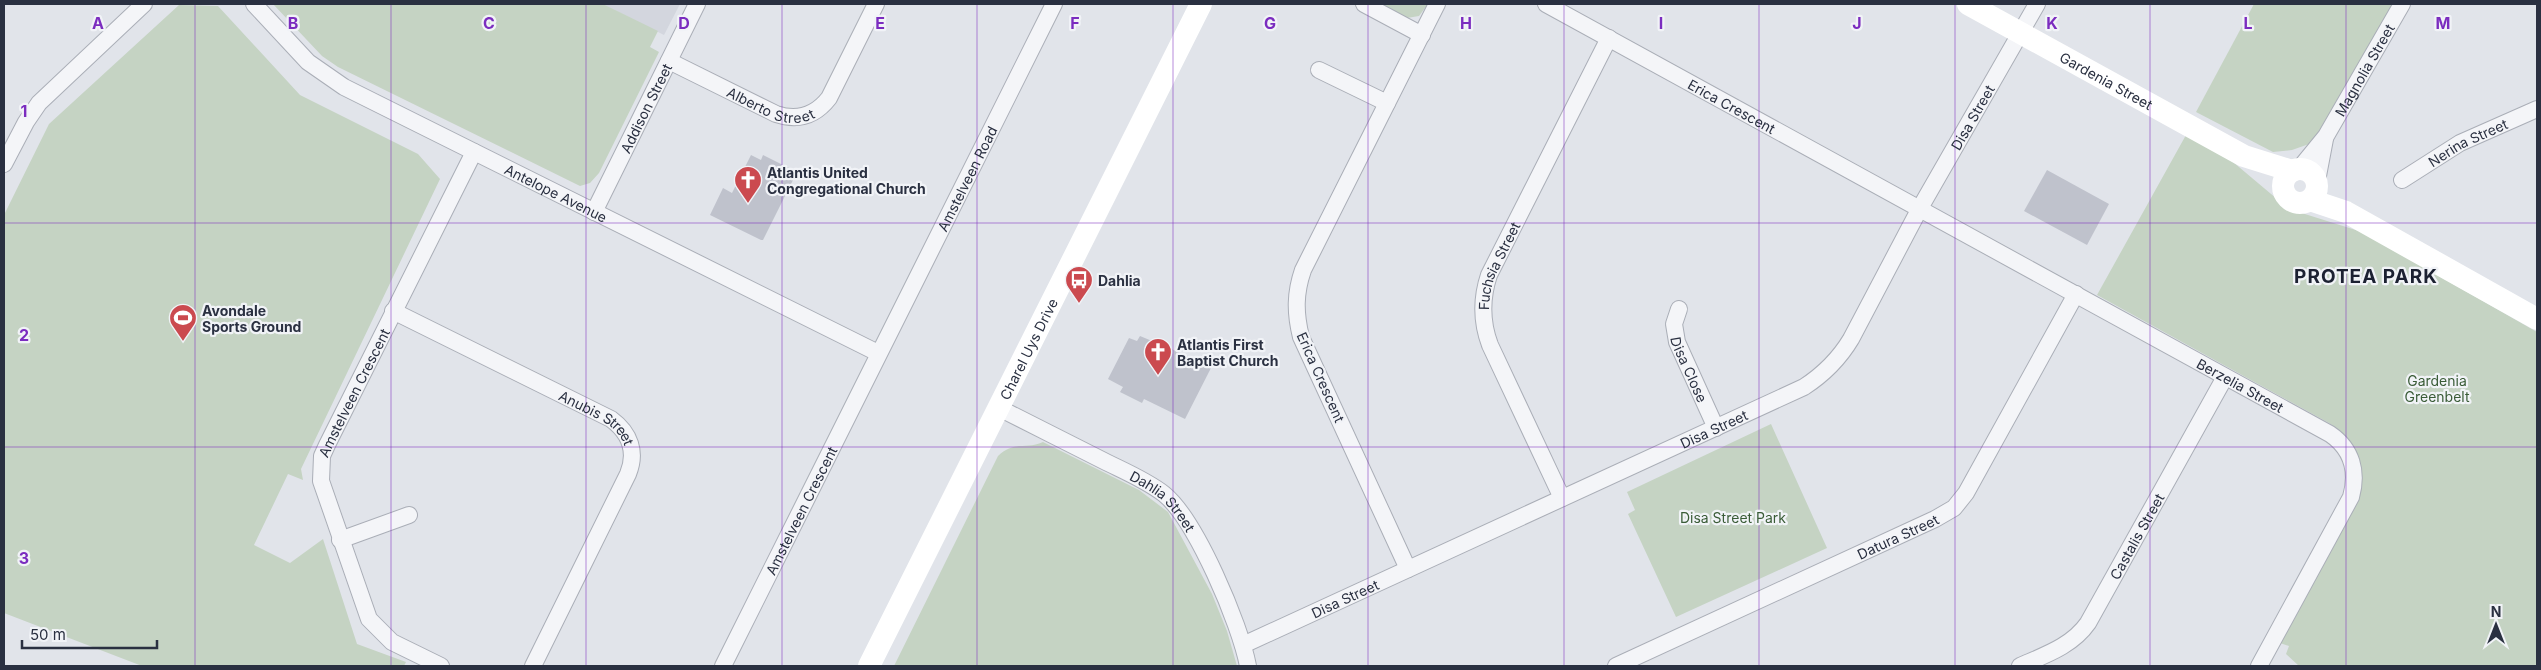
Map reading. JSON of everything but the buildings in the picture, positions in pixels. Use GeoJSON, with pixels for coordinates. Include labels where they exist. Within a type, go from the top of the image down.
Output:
{"type":"FeatureCollection","features":[{"type":"Feature","properties":{"kind":"main road","name":"Charel Uys Drive"},"geometry":{"type":"LineString","coordinates":[[869,666],[1200,4]]}},
{"type":"Feature","properties":{"kind":"main road","name":"Gardenia Street"},"geometry":{"type":"LineString","coordinates":[[1968,4],[2244,156],[2303,183],[2346,212],[2537,319]]}},
{"type":"Feature","properties":{"kind":"street"},"geometry":{"type":"LineString","coordinates":[[4,164],[26,122],[39,104],[144,4]]}},
{"type":"Feature","properties":{"kind":"street","name":"Antelope Avenue"},"geometry":{"type":"LineString","coordinates":[[254,4],[308,62],[324,75],[474,152],[878,353]]}},
{"type":"Feature","properties":{"kind":"street","name":"Addison Street"},"geometry":{"type":"LineString","coordinates":[[594,212],[697,4]]}},
{"type":"Feature","properties":{"kind":"street","name":"Alberto Street"},"geometry":{"type":"LineString","coordinates":[[669,61],[776,114],[792,118],[809,115],[823,106],[829,98],[876,4]]}},
{"type":"Feature","properties":{"kind":"street","name":"Amstelveen Road"},"geometry":{"type":"LineString","coordinates":[[878,353],[1054,4]]}},
{"type":"Feature","properties":{"kind":"street"},"geometry":{"type":"LineString","coordinates":[[1364,4],[1422,35]]}},
{"type":"Feature","properties":{"kind":"street","name":"Erica Crescent"},"geometry":{"type":"LineString","coordinates":[[1408,569],[1301,337],[1296,308],[1297,289],[1303,270],[1438,4]]}},
{"type":"Feature","properties":{"kind":"street","name":"Erica Crescent"},"geometry":{"type":"LineString","coordinates":[[1546,4],[1920,208]]}},
{"type":"Feature","properties":{"kind":"street","name":"Disa Street"},"geometry":{"type":"LineString","coordinates":[[1243,645],[1804,388],[1833,364],[1851,339],[1920,208],[2037,4]]}},
{"type":"Feature","properties":{"kind":"street","name":"Magnolia Street"},"geometry":{"type":"LineString","coordinates":[[2303,183],[2326,136],[2402,4]]}},
{"type":"Feature","properties":{"kind":"street","name":"Fuchsia Street"},"geometry":{"type":"LineString","coordinates":[[1562,498],[1490,345],[1483,322],[1483,298],[1490,275],[1609,38]]}},
{"type":"Feature","properties":{"kind":"street"},"geometry":{"type":"LineString","coordinates":[[1319,70],[1387,103]]}},
{"type":"Feature","properties":{"kind":"street","name":"Nerina Street"},"geometry":{"type":"LineString","coordinates":[[2402,180],[2460,143],[2537,109]]}},
{"type":"Feature","properties":{"kind":"street","name":"Amstelveen Crescent"},"geometry":{"type":"LineString","coordinates":[[441,666],[392,642],[376,628],[364,609],[321,481],[322,456],[474,152]]}},
{"type":"Feature","properties":{"kind":"street","name":"Berzelia Street"},"geometry":{"type":"LineString","coordinates":[[1920,208],[2336,438],[2347,451],[2354,468],[2355,478],[2351,497],[2259,666]]}},
{"type":"Feature","properties":{"kind":"street","name":"Datura Street"},"geometry":{"type":"LineString","coordinates":[[1616,666],[1935,519],[1954,508],[1966,493],[2076,294]]}},
{"type":"Feature","properties":{"kind":"street","name":"Disa Close"},"geometry":{"type":"LineString","coordinates":[[1679,308],[1674,324],[1677,342],[1716,428]]}},
{"type":"Feature","properties":{"kind":"street","name":"Anubis Street"},"geometry":{"type":"LineString","coordinates":[[393,311],[611,419],[623,429],[630,442],[632,458],[628,474],[533,666]]}},
{"type":"Feature","properties":{"kind":"street","name":"Amstelveen Crescent"},"geometry":{"type":"LineString","coordinates":[[722,666],[878,353]]}},
{"type":"Feature","properties":{"kind":"street","name":"Castalis Street"},"geometry":{"type":"LineString","coordinates":[[2020,666],[2064,646],[2078,636],[2088,623],[2225,377]]}},
{"type":"Feature","properties":{"kind":"street","name":"Dahlia Street"},"geometry":{"type":"LineString","coordinates":[[999,408],[1142,480],[1170,500],[1191,527],[1229,608],[1243,645],[1248,666]]}},
{"type":"Feature","properties":{"kind":"street"},"geometry":{"type":"LineString","coordinates":[[340,540],[409,515]]}},
{"type":"Feature","properties":{"kind":"shaded area"},"geometry":{"type":"Polygon","coordinates":[[[603,4],[680,4],[664,35],[603,4]]]}},
{"type":"Feature","properties":{"kind":"green space"},"geometry":{"type":"Polygon","coordinates":[[[273,4],[603,4],[658,31],[650,47],[659,52],[599,173],[590,183],[580,186],[338,67],[322,56],[273,4]]]}},
{"type":"Feature","properties":{"kind":"green space"},"geometry":{"type":"Polygon","coordinates":[[[1376,4],[1428,4],[1419,16],[1407,18],[1376,4]]]}},
{"type":"Feature","properties":{"kind":"green space"},"geometry":{"type":"Polygon","coordinates":[[[2254,4],[2393,4],[2312,143],[2292,150],[2273,152],[2196,112],[2254,4]]]}},
{"type":"Feature","properties":{"kind":"green space","name":"Avondale Sports Ground"},"geometry":{"type":"Polygon","coordinates":[[[179,5],[218,6],[300,95],[418,154],[440,179],[301,469],[303,480],[288,474],[254,545],[290,563],[323,539],[357,644],[406,662],[404,666],[142,666],[4,613],[4,215],[49,124],[179,5]]]}},
{"type":"Feature","properties":{"kind":"green space","name":"Gardenia Greenbelt"},"geometry":{"type":"Polygon","coordinates":[[[2186,135],[2233,162],[2289,209],[2362,232],[2537,332],[2537,666],[2299,666],[2286,654],[2289,646],[2280,643],[2362,480],[2359,462],[2353,447],[2343,434],[2329,423],[2097,295],[2186,135]]]}},
{"type":"Feature","properties":{"kind":"green space","name":"Disa Street Park"},"geometry":{"type":"Polygon","coordinates":[[[1771,424],[1827,548],[1676,617],[1628,514],[1635,510],[1627,492],[1771,424]]]}},
{"type":"Feature","properties":{"kind":"green space"},"geometry":{"type":"Polygon","coordinates":[[[1043,442],[1139,490],[1168,512],[1212,594],[1227,631],[1237,666],[894,666],[998,456],[1010,448],[1043,442]]]}},
{"type":"Feature","properties":{"kind":"place","name":"Atlantis United Congregational Church"},"geometry":{"type":"Point","coordinates":[748,204]}},
{"type":"Feature","properties":{"kind":"place","name":"Dahlia"},"geometry":{"type":"Point","coordinates":[1079,304]}},
{"type":"Feature","properties":{"kind":"place","name":"Avondale Sports Ground"},"geometry":{"type":"Point","coordinates":[183,342]}},
{"type":"Feature","properties":{"kind":"place","name":"Atlantis First Baptist Church"},"geometry":{"type":"Point","coordinates":[1158,376]}},
{"type":"Feature","properties":{"kind":"district","name":"PROTEA PARK"},"geometry":{"type":"Point","coordinates":[2366,276]}}]}
